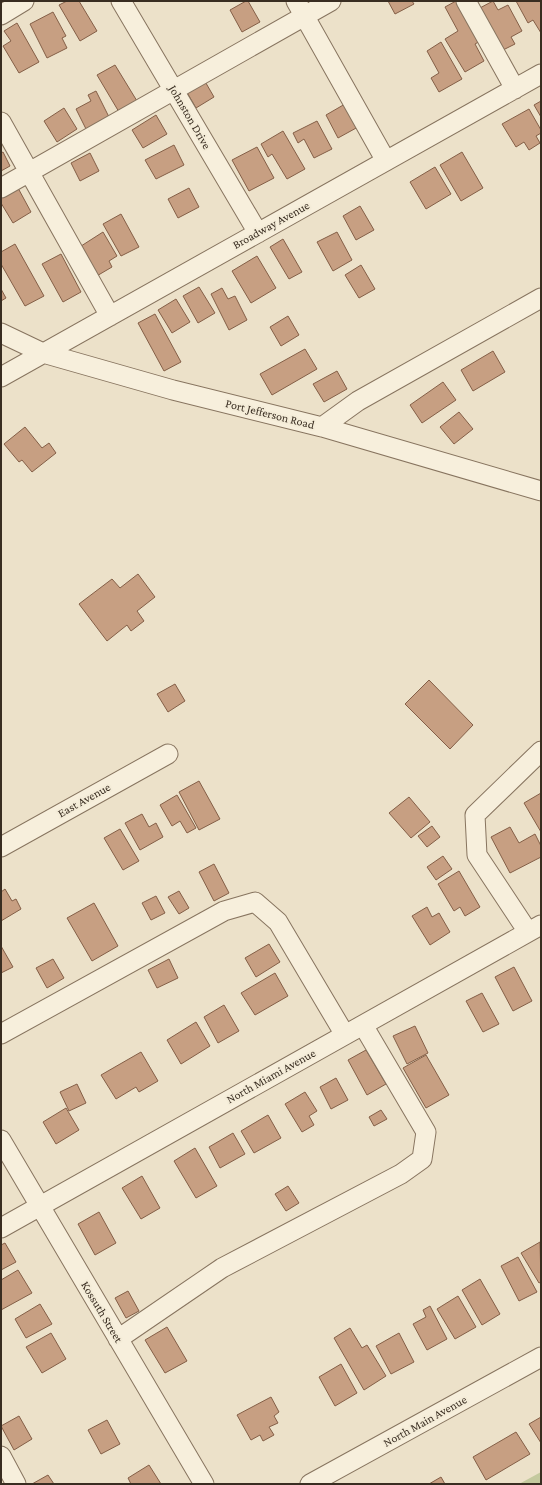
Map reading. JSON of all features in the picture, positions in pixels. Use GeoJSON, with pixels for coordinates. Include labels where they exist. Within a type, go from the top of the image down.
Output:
{"type":"FeatureCollection","features":[{"type":"Feature","properties":{"kind":"street"},"geometry":{"type":"LineString","coordinates":[[1,14],[24,1]]}},
{"type":"Feature","properties":{"kind":"street","name":"Johnston Drive"},"geometry":{"type":"LineString","coordinates":[[121,1],[258,233]]}},
{"type":"Feature","properties":{"kind":"street"},"geometry":{"type":"LineString","coordinates":[[1,188],[174,90],[301,9],[331,1]]}},
{"type":"Feature","properties":{"kind":"street"},"geometry":{"type":"LineString","coordinates":[[466,1],[515,89]]}},
{"type":"Feature","properties":{"kind":"street"},"geometry":{"type":"LineString","coordinates":[[301,9],[386,161]]}},
{"type":"Feature","properties":{"kind":"street","name":"Broadway Avenue"},"geometry":{"type":"LineString","coordinates":[[1,378],[541,74]]}},
{"type":"Feature","properties":{"kind":"street"},"geometry":{"type":"LineString","coordinates":[[1,122],[110,316]]}},
{"type":"Feature","properties":{"kind":"street"},"geometry":{"type":"LineString","coordinates":[[322,427],[358,401],[541,298]]}},
{"type":"Feature","properties":{"kind":"street","name":"Port Jefferson Road"},"geometry":{"type":"LineString","coordinates":[[1,333],[44,354],[173,390],[322,427],[541,491]]}},
{"type":"Feature","properties":{"kind":"street"},"geometry":{"type":"LineString","coordinates":[[534,928],[477,855],[475,815],[541,751]]}},
{"type":"Feature","properties":{"kind":"street","name":"East Avenue"},"geometry":{"type":"LineString","coordinates":[[1,847],[168,754]]}},
{"type":"Feature","properties":{"kind":"street"},"geometry":{"type":"LineString","coordinates":[[1,1034],[224,911],[255,902],[278,922],[345,1035]]}},
{"type":"Feature","properties":{"kind":"street","name":"North Miami Avenue"},"geometry":{"type":"LineString","coordinates":[[1,1228],[534,928]]}},
{"type":"Feature","properties":{"kind":"street"},"geometry":{"type":"LineString","coordinates":[[118,1339],[222,1268],[401,1174],[422,1159],[426,1132],[363,1025]]}},
{"type":"Feature","properties":{"kind":"street","name":"Kossuth Street"},"geometry":{"type":"LineString","coordinates":[[1,1140],[204,1484]]}},
{"type":"Feature","properties":{"kind":"street","name":"North Main Avenue"},"geometry":{"type":"LineString","coordinates":[[310,1484],[541,1357]]}},
{"type":"Feature","properties":{"kind":"street"},"geometry":{"type":"LineString","coordinates":[[1,1456],[16,1484]]}},
{"type":"Feature","properties":{"kind":"green space"},"geometry":{"type":"Polygon","coordinates":[[[541,1472],[541,1484],[519,1484],[541,1472]]]}},
{"type":"Feature","properties":{"kind":"building"},"geometry":{"type":"Polygon","coordinates":[[[67,1],[79,1],[97,31],[80,41],[59,5],[67,1]]]}},
{"type":"Feature","properties":{"kind":"building"},"geometry":{"type":"Polygon","coordinates":[[[248,1],[260,22],[242,32],[230,10],[248,1]]]}},
{"type":"Feature","properties":{"kind":"building"},"geometry":{"type":"Polygon","coordinates":[[[388,1],[412,1],[414,4],[395,14],[388,1]]]}},
{"type":"Feature","properties":{"kind":"building"},"geometry":{"type":"Polygon","coordinates":[[[459,1],[482,40],[475,44],[484,61],[465,72],[445,39],[458,31],[445,7],[459,1]]]}},
{"type":"Feature","properties":{"kind":"building"},"geometry":{"type":"Polygon","coordinates":[[[493,1],[498,10],[508,5],[522,31],[511,37],[515,44],[501,51],[478,9],[493,1]]]}},
{"type":"Feature","properties":{"kind":"building"},"geometry":{"type":"Polygon","coordinates":[[[516,1],[541,1],[541,33],[533,20],[528,23],[516,1]]]}},
{"type":"Feature","properties":{"kind":"building"},"geometry":{"type":"Polygon","coordinates":[[[53,12],[66,36],[62,38],[67,48],[47,58],[30,24],[53,12]]]}},
{"type":"Feature","properties":{"kind":"building"},"geometry":{"type":"Polygon","coordinates":[[[17,23],[39,62],[19,73],[3,46],[11,41],[4,31],[17,23]]]}},
{"type":"Feature","properties":{"kind":"building"},"geometry":{"type":"Polygon","coordinates":[[[441,42],[462,79],[439,92],[431,78],[439,73],[427,51],[441,42]]]}},
{"type":"Feature","properties":{"kind":"building"},"geometry":{"type":"Polygon","coordinates":[[[115,65],[137,101],[119,112],[97,75],[115,65]]]}},
{"type":"Feature","properties":{"kind":"building"},"geometry":{"type":"Polygon","coordinates":[[[203,78],[214,97],[196,108],[185,89],[203,78]]]}},
{"type":"Feature","properties":{"kind":"building"},"geometry":{"type":"Polygon","coordinates":[[[96,91],[109,117],[86,129],[76,109],[91,101],[88,95],[96,91]]]}},
{"type":"Feature","properties":{"kind":"building"},"geometry":{"type":"Polygon","coordinates":[[[541,101],[541,117],[534,105],[541,101]]]}},
{"type":"Feature","properties":{"kind":"building"},"geometry":{"type":"Polygon","coordinates":[[[345,104],[358,127],[338,138],[326,115],[345,104]]]}},
{"type":"Feature","properties":{"kind":"building"},"geometry":{"type":"Polygon","coordinates":[[[64,108],[77,129],[57,142],[44,121],[64,108]]]}},
{"type":"Feature","properties":{"kind":"building"},"geometry":{"type":"Polygon","coordinates":[[[529,109],[541,130],[541,133],[536,136],[540,143],[529,150],[524,142],[516,147],[502,124],[529,109]]]}},
{"type":"Feature","properties":{"kind":"building"},"geometry":{"type":"Polygon","coordinates":[[[156,115],[167,134],[143,148],[132,130],[156,115]]]}},
{"type":"Feature","properties":{"kind":"building"},"geometry":{"type":"Polygon","coordinates":[[[317,121],[332,149],[314,158],[304,139],[298,143],[293,133],[317,121]]]}},
{"type":"Feature","properties":{"kind":"building"},"geometry":{"type":"Polygon","coordinates":[[[283,131],[305,169],[287,179],[272,154],[268,157],[261,144],[283,131]]]}},
{"type":"Feature","properties":{"kind":"building"},"geometry":{"type":"Polygon","coordinates":[[[174,145],[184,165],[156,179],[145,160],[174,145]]]}},
{"type":"Feature","properties":{"kind":"building"},"geometry":{"type":"Polygon","coordinates":[[[257,147],[274,178],[249,191],[232,160],[257,147]]]}},
{"type":"Feature","properties":{"kind":"building"},"geometry":{"type":"Polygon","coordinates":[[[3,152],[10,166],[1,171],[1,153],[3,152]]]}},
{"type":"Feature","properties":{"kind":"building"},"geometry":{"type":"Polygon","coordinates":[[[462,152],[483,188],[461,201],[440,165],[462,152]]]}},
{"type":"Feature","properties":{"kind":"building"},"geometry":{"type":"Polygon","coordinates":[[[90,153],[99,171],[80,181],[71,163],[90,153]]]}},
{"type":"Feature","properties":{"kind":"building"},"geometry":{"type":"Polygon","coordinates":[[[435,167],[451,194],[426,209],[410,182],[435,167]]]}},
{"type":"Feature","properties":{"kind":"building"},"geometry":{"type":"Polygon","coordinates":[[[18,188],[31,212],[13,223],[1,203],[1,198],[18,188]]]}},
{"type":"Feature","properties":{"kind":"building"},"geometry":{"type":"Polygon","coordinates":[[[189,188],[199,207],[178,218],[168,199],[189,188]]]}},
{"type":"Feature","properties":{"kind":"building"},"geometry":{"type":"Polygon","coordinates":[[[360,206],[374,230],[356,240],[343,216],[360,206]]]}},
{"type":"Feature","properties":{"kind":"building"},"geometry":{"type":"Polygon","coordinates":[[[121,214],[139,247],[121,256],[103,224],[121,214]]]}},
{"type":"Feature","properties":{"kind":"building"},"geometry":{"type":"Polygon","coordinates":[[[103,232],[117,256],[109,261],[112,267],[95,277],[78,248],[103,232]]]}},
{"type":"Feature","properties":{"kind":"building"},"geometry":{"type":"Polygon","coordinates":[[[337,232],[352,260],[333,271],[317,242],[337,232]]]}},
{"type":"Feature","properties":{"kind":"building"},"geometry":{"type":"Polygon","coordinates":[[[283,239],[302,272],[289,279],[270,247],[283,239]]]}},
{"type":"Feature","properties":{"kind":"building"},"geometry":{"type":"Polygon","coordinates":[[[15,244],[44,296],[25,306],[1,264],[1,252],[15,244]]]}},
{"type":"Feature","properties":{"kind":"building"},"geometry":{"type":"Polygon","coordinates":[[[61,254],[81,292],[63,302],[42,264],[61,254]]]}},
{"type":"Feature","properties":{"kind":"building"},"geometry":{"type":"Polygon","coordinates":[[[257,256],[276,288],[251,303],[232,271],[257,256]]]}},
{"type":"Feature","properties":{"kind":"building"},"geometry":{"type":"Polygon","coordinates":[[[361,265],[375,289],[359,298],[345,275],[361,265]]]}},
{"type":"Feature","properties":{"kind":"building"},"geometry":{"type":"Polygon","coordinates":[[[199,287],[215,313],[198,323],[183,296],[199,287]]]}},
{"type":"Feature","properties":{"kind":"building"},"geometry":{"type":"Polygon","coordinates":[[[222,288],[228,299],[235,296],[247,320],[229,330],[211,294],[222,288]]]}},
{"type":"Feature","properties":{"kind":"building"},"geometry":{"type":"Polygon","coordinates":[[[1,289],[6,298],[1,301],[1,289]]]}},
{"type":"Feature","properties":{"kind":"building"},"geometry":{"type":"Polygon","coordinates":[[[176,299],[190,322],[172,333],[158,310],[176,299]]]}},
{"type":"Feature","properties":{"kind":"building"},"geometry":{"type":"Polygon","coordinates":[[[155,314],[181,362],[164,371],[138,323],[155,314]]]}},
{"type":"Feature","properties":{"kind":"building"},"geometry":{"type":"Polygon","coordinates":[[[288,316],[299,335],[281,346],[270,327],[288,316]]]}},
{"type":"Feature","properties":{"kind":"building"},"geometry":{"type":"Polygon","coordinates":[[[305,349],[317,369],[272,395],[260,374],[305,349]]]}},
{"type":"Feature","properties":{"kind":"building"},"geometry":{"type":"Polygon","coordinates":[[[493,351],[505,372],[473,391],[461,370],[493,351]]]}},
{"type":"Feature","properties":{"kind":"building"},"geometry":{"type":"Polygon","coordinates":[[[337,371],[347,389],[324,402],[313,384],[337,371]]]}},
{"type":"Feature","properties":{"kind":"building"},"geometry":{"type":"Polygon","coordinates":[[[443,382],[456,400],[422,423],[410,405],[443,382]]]}},
{"type":"Feature","properties":{"kind":"building"},"geometry":{"type":"Polygon","coordinates":[[[459,412],[473,429],[454,444],[440,427],[459,412]]]}},
{"type":"Feature","properties":{"kind":"building"},"geometry":{"type":"Polygon","coordinates":[[[25,427],[42,448],[49,443],[56,453],[32,472],[22,460],[19,462],[4,444],[25,427]]]}},
{"type":"Feature","properties":{"kind":"building"},"geometry":{"type":"Polygon","coordinates":[[[138,574],[155,597],[137,611],[144,621],[131,631],[127,625],[107,641],[79,604],[112,579],[120,588],[138,574]]]}},
{"type":"Feature","properties":{"kind":"building"},"geometry":{"type":"Polygon","coordinates":[[[429,680],[473,725],[450,749],[405,704],[429,680]]]}},
{"type":"Feature","properties":{"kind":"building"},"geometry":{"type":"Polygon","coordinates":[[[175,684],[185,701],[168,712],[157,694],[175,684]]]}},
{"type":"Feature","properties":{"kind":"building"},"geometry":{"type":"Polygon","coordinates":[[[199,781],[220,819],[199,830],[179,792],[199,781]]]}},
{"type":"Feature","properties":{"kind":"building"},"geometry":{"type":"Polygon","coordinates":[[[541,793],[541,832],[524,803],[541,793]]]}},
{"type":"Feature","properties":{"kind":"building"},"geometry":{"type":"Polygon","coordinates":[[[177,795],[196,828],[187,833],[180,821],[172,826],[160,805],[177,795]]]}},
{"type":"Feature","properties":{"kind":"building"},"geometry":{"type":"Polygon","coordinates":[[[409,797],[430,822],[411,838],[389,813],[409,797]]]}},
{"type":"Feature","properties":{"kind":"building"},"geometry":{"type":"Polygon","coordinates":[[[142,814],[149,827],[156,823],[163,837],[140,850],[125,823],[142,814]]]}},
{"type":"Feature","properties":{"kind":"building"},"geometry":{"type":"Polygon","coordinates":[[[432,826],[440,837],[427,847],[418,836],[432,826]]]}},
{"type":"Feature","properties":{"kind":"building"},"geometry":{"type":"Polygon","coordinates":[[[510,827],[519,843],[535,834],[541,846],[541,857],[510,873],[491,837],[510,827]]]}},
{"type":"Feature","properties":{"kind":"building"},"geometry":{"type":"Polygon","coordinates":[[[120,829],[139,861],[123,870],[104,838],[120,829]]]}},
{"type":"Feature","properties":{"kind":"building"},"geometry":{"type":"Polygon","coordinates":[[[443,856],[452,869],[436,880],[427,867],[443,856]]]}},
{"type":"Feature","properties":{"kind":"building"},"geometry":{"type":"Polygon","coordinates":[[[214,864],[229,893],[214,901],[199,872],[214,864]]]}},
{"type":"Feature","properties":{"kind":"building"},"geometry":{"type":"Polygon","coordinates":[[[459,871],[480,907],[465,916],[460,907],[454,911],[438,884],[459,871]]]}},
{"type":"Feature","properties":{"kind":"building"},"geometry":{"type":"Polygon","coordinates":[[[5,889],[12,901],[16,899],[21,909],[1,921],[1,892],[5,889]]]}},
{"type":"Feature","properties":{"kind":"building"},"geometry":{"type":"Polygon","coordinates":[[[179,891],[189,908],[179,914],[168,897],[179,891]]]}},
{"type":"Feature","properties":{"kind":"building"},"geometry":{"type":"Polygon","coordinates":[[[156,896],[165,913],[151,920],[142,903],[156,896]]]}},
{"type":"Feature","properties":{"kind":"building"},"geometry":{"type":"Polygon","coordinates":[[[94,903],[118,946],[92,961],[67,918],[94,903]]]}},
{"type":"Feature","properties":{"kind":"building"},"geometry":{"type":"Polygon","coordinates":[[[427,907],[432,917],[439,913],[450,932],[430,945],[412,916],[427,907]]]}},
{"type":"Feature","properties":{"kind":"building"},"geometry":{"type":"Polygon","coordinates":[[[269,944],[280,962],[256,977],[245,958],[269,944]]]}},
{"type":"Feature","properties":{"kind":"building"},"geometry":{"type":"Polygon","coordinates":[[[1,946],[13,967],[1,973],[1,946]]]}},
{"type":"Feature","properties":{"kind":"building"},"geometry":{"type":"Polygon","coordinates":[[[53,959],[64,978],[47,988],[36,968],[53,959]]]}},
{"type":"Feature","properties":{"kind":"building"},"geometry":{"type":"Polygon","coordinates":[[[169,959],[178,978],[157,988],[148,970],[169,959]]]}},
{"type":"Feature","properties":{"kind":"building"},"geometry":{"type":"Polygon","coordinates":[[[514,967],[532,1001],[513,1011],[495,977],[514,967]]]}},
{"type":"Feature","properties":{"kind":"building"},"geometry":{"type":"Polygon","coordinates":[[[275,973],[288,996],[255,1015],[241,993],[275,973]]]}},
{"type":"Feature","properties":{"kind":"building"},"geometry":{"type":"Polygon","coordinates":[[[482,993],[499,1024],[483,1032],[466,1001],[482,993]]]}},
{"type":"Feature","properties":{"kind":"building"},"geometry":{"type":"Polygon","coordinates":[[[224,1005],[239,1031],[218,1043],[204,1017],[224,1005]]]}},
{"type":"Feature","properties":{"kind":"building"},"geometry":{"type":"Polygon","coordinates":[[[196,1022],[210,1046],[181,1064],[167,1040],[196,1022]]]}},
{"type":"Feature","properties":{"kind":"building"},"geometry":{"type":"Polygon","coordinates":[[[415,1026],[428,1053],[407,1064],[393,1036],[415,1026]]]}},
{"type":"Feature","properties":{"kind":"building"},"geometry":{"type":"Polygon","coordinates":[[[366,1050],[386,1084],[367,1095],[348,1060],[366,1050]]]}},
{"type":"Feature","properties":{"kind":"building"},"geometry":{"type":"Polygon","coordinates":[[[141,1052],[158,1081],[139,1092],[136,1087],[116,1099],[101,1075],[141,1052]]]}},
{"type":"Feature","properties":{"kind":"building"},"geometry":{"type":"Polygon","coordinates":[[[426,1055],[449,1095],[426,1108],[403,1068],[426,1055]]]}},
{"type":"Feature","properties":{"kind":"building"},"geometry":{"type":"Polygon","coordinates":[[[336,1078],[348,1100],[331,1109],[320,1087],[336,1078]]]}},
{"type":"Feature","properties":{"kind":"building"},"geometry":{"type":"Polygon","coordinates":[[[77,1084],[86,1103],[69,1111],[60,1092],[77,1084]]]}},
{"type":"Feature","properties":{"kind":"building"},"geometry":{"type":"Polygon","coordinates":[[[305,1092],[317,1111],[309,1116],[314,1125],[302,1132],[285,1104],[305,1092]]]}},
{"type":"Feature","properties":{"kind":"building"},"geometry":{"type":"Polygon","coordinates":[[[66,1108],[79,1130],[56,1144],[43,1122],[66,1108]]]}},
{"type":"Feature","properties":{"kind":"building"},"geometry":{"type":"Polygon","coordinates":[[[381,1110],[387,1119],[374,1126],[369,1117],[381,1110]]]}},
{"type":"Feature","properties":{"kind":"building"},"geometry":{"type":"Polygon","coordinates":[[[268,1115],[281,1138],[254,1153],[241,1131],[268,1115]]]}},
{"type":"Feature","properties":{"kind":"building"},"geometry":{"type":"Polygon","coordinates":[[[233,1133],[245,1154],[220,1168],[209,1147],[233,1133]]]}},
{"type":"Feature","properties":{"kind":"building"},"geometry":{"type":"Polygon","coordinates":[[[195,1148],[217,1186],[196,1198],[174,1161],[195,1148]]]}},
{"type":"Feature","properties":{"kind":"building"},"geometry":{"type":"Polygon","coordinates":[[[142,1176],[160,1208],[141,1219],[122,1188],[142,1176]]]}},
{"type":"Feature","properties":{"kind":"building"},"geometry":{"type":"Polygon","coordinates":[[[288,1186],[299,1203],[286,1211],[275,1194],[288,1186]]]}},
{"type":"Feature","properties":{"kind":"building"},"geometry":{"type":"Polygon","coordinates":[[[99,1212],[116,1243],[95,1255],[78,1224],[99,1212]]]}},
{"type":"Feature","properties":{"kind":"building"},"geometry":{"type":"Polygon","coordinates":[[[540,1242],[541,1282],[539,1283],[521,1253],[540,1242]]]}},
{"type":"Feature","properties":{"kind":"building"},"geometry":{"type":"Polygon","coordinates":[[[5,1243],[16,1262],[1,1270],[1,1245],[5,1243]]]}},
{"type":"Feature","properties":{"kind":"building"},"geometry":{"type":"Polygon","coordinates":[[[518,1257],[537,1292],[519,1301],[501,1266],[518,1257]]]}},
{"type":"Feature","properties":{"kind":"building"},"geometry":{"type":"Polygon","coordinates":[[[18,1270],[32,1293],[1,1310],[1,1280],[18,1270]]]}},
{"type":"Feature","properties":{"kind":"building"},"geometry":{"type":"Polygon","coordinates":[[[480,1279],[500,1314],[482,1325],[462,1290],[480,1279]]]}},
{"type":"Feature","properties":{"kind":"building"},"geometry":{"type":"Polygon","coordinates":[[[128,1291],[139,1311],[126,1318],[115,1298],[128,1291]]]}},
{"type":"Feature","properties":{"kind":"building"},"geometry":{"type":"Polygon","coordinates":[[[458,1296],[476,1327],[455,1339],[437,1309],[458,1296]]]}},
{"type":"Feature","properties":{"kind":"building"},"geometry":{"type":"Polygon","coordinates":[[[40,1304],[52,1324],[26,1338],[15,1319],[40,1304]]]}},
{"type":"Feature","properties":{"kind":"building"},"geometry":{"type":"Polygon","coordinates":[[[430,1306],[447,1339],[427,1350],[413,1324],[426,1317],[423,1310],[430,1306]]]}},
{"type":"Feature","properties":{"kind":"building"},"geometry":{"type":"Polygon","coordinates":[[[167,1327],[187,1361],[165,1373],[145,1340],[167,1327]]]}},
{"type":"Feature","properties":{"kind":"building"},"geometry":{"type":"Polygon","coordinates":[[[350,1328],[362,1348],[367,1345],[386,1376],[364,1390],[334,1338],[350,1328]]]}},
{"type":"Feature","properties":{"kind":"building"},"geometry":{"type":"Polygon","coordinates":[[[51,1333],[66,1359],[42,1373],[26,1347],[51,1333]]]}},
{"type":"Feature","properties":{"kind":"building"},"geometry":{"type":"Polygon","coordinates":[[[399,1333],[414,1362],[391,1374],[376,1346],[399,1333]]]}},
{"type":"Feature","properties":{"kind":"building"},"geometry":{"type":"Polygon","coordinates":[[[341,1364],[357,1393],[335,1406],[319,1377],[341,1364]]]}},
{"type":"Feature","properties":{"kind":"building"},"geometry":{"type":"Polygon","coordinates":[[[271,1397],[279,1412],[274,1416],[278,1423],[269,1427],[274,1435],[263,1441],[260,1435],[251,1440],[237,1415],[271,1397]]]}},
{"type":"Feature","properties":{"kind":"building"},"geometry":{"type":"Polygon","coordinates":[[[19,1416],[32,1439],[14,1450],[1,1426],[19,1416]]]}},
{"type":"Feature","properties":{"kind":"building"},"geometry":{"type":"Polygon","coordinates":[[[541,1417],[541,1443],[529,1424],[541,1417]]]}},
{"type":"Feature","properties":{"kind":"building"},"geometry":{"type":"Polygon","coordinates":[[[107,1420],[120,1444],[101,1454],[88,1430],[107,1420]]]}},
{"type":"Feature","properties":{"kind":"building"},"geometry":{"type":"Polygon","coordinates":[[[516,1432],[530,1454],[486,1480],[473,1457],[516,1432]]]}},
{"type":"Feature","properties":{"kind":"building"},"geometry":{"type":"Polygon","coordinates":[[[149,1465],[161,1484],[131,1484],[128,1478],[149,1465]]]}},
{"type":"Feature","properties":{"kind":"building"},"geometry":{"type":"Polygon","coordinates":[[[48,1475],[54,1484],[32,1484],[48,1475]]]}},
{"type":"Feature","properties":{"kind":"building"},"geometry":{"type":"Polygon","coordinates":[[[441,1477],[445,1484],[429,1484],[441,1477]]]}}]}
